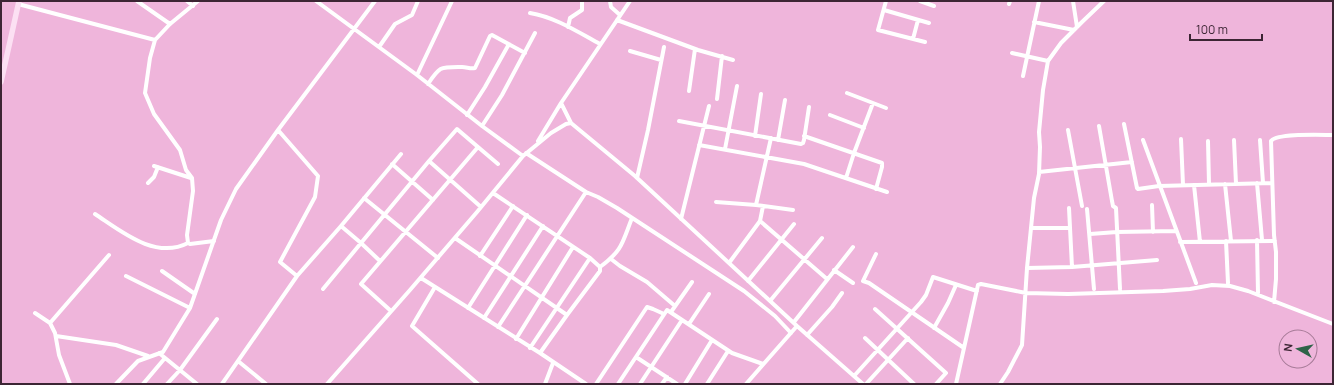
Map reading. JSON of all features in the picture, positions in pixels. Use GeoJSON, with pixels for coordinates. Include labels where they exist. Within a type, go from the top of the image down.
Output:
{"type":"FeatureCollection","features":[{"type":"Feature","properties":{"kind":"street"},"geometry":{"type":"LineString","coordinates":[[137,1],[170,24]]}},
{"type":"Feature","properties":{"kind":"street"},"geometry":{"type":"LineString","coordinates":[[187,1],[193,6]]}},
{"type":"Feature","properties":{"kind":"street"},"geometry":{"type":"LineString","coordinates":[[188,243],[187,236],[193,190],[192,178],[186,170],[180,150],[154,114],[145,93],[150,58],[155,40],[170,24],[198,1]]}},
{"type":"Feature","properties":{"kind":"street"},"geometry":{"type":"LineString","coordinates":[[316,1],[417,75],[467,115],[524,155],[632,218],[744,291],[775,316],[791,333]]}},
{"type":"Feature","properties":{"kind":"street"},"geometry":{"type":"LineString","coordinates":[[116,384],[138,361],[163,352],[190,308],[221,220],[236,189],[278,130],[375,1]]}},
{"type":"Feature","properties":{"kind":"street"},"geometry":{"type":"LineString","coordinates":[[379,47],[395,24],[412,15],[418,1]]}},
{"type":"Feature","properties":{"kind":"street"},"geometry":{"type":"LineString","coordinates":[[417,75],[452,1]]}},
{"type":"Feature","properties":{"kind":"street"},"geometry":{"type":"LineString","coordinates":[[568,27],[570,18],[582,10],[582,1]]}},
{"type":"Feature","properties":{"kind":"street"},"geometry":{"type":"LineString","coordinates":[[610,1],[611,7],[620,15]]}},
{"type":"Feature","properties":{"kind":"street"},"geometry":{"type":"LineString","coordinates":[[536,144],[561,103],[630,1]]}},
{"type":"Feature","properties":{"kind":"street"},"geometry":{"type":"LineString","coordinates":[[886,1],[878,30],[925,42]]}},
{"type":"Feature","properties":{"kind":"street"},"geometry":{"type":"LineString","coordinates":[[920,1],[934,6]]}},
{"type":"Feature","properties":{"kind":"street"},"geometry":{"type":"LineString","coordinates":[[1023,76],[1039,1]]}},
{"type":"Feature","properties":{"kind":"street"},"geometry":{"type":"LineString","coordinates":[[1073,1],[1075,29]]}},
{"type":"Feature","properties":{"kind":"street"},"geometry":{"type":"LineString","coordinates":[[1000,384],[1022,345],[1027,268],[1034,198],[1039,172],[1039,132],[1043,90],[1048,61],[1061,43],[1104,1]]}},
{"type":"Feature","properties":{"kind":"street"},"geometry":{"type":"LineString","coordinates":[[1,82],[18,3],[155,40]]}},
{"type":"Feature","properties":{"kind":"street"},"geometry":{"type":"LineString","coordinates":[[884,10],[929,23]]}},
{"type":"Feature","properties":{"kind":"street"},"geometry":{"type":"LineString","coordinates":[[530,13],[550,18],[600,44]]}},
{"type":"Feature","properties":{"kind":"street"},"geometry":{"type":"LineString","coordinates":[[617,20],[695,49],[733,60]]}},
{"type":"Feature","properties":{"kind":"street"},"geometry":{"type":"LineString","coordinates":[[913,39],[918,20]]}},
{"type":"Feature","properties":{"kind":"street"},"geometry":{"type":"LineString","coordinates":[[1034,22],[1075,29]]}},
{"type":"Feature","properties":{"kind":"street"},"geometry":{"type":"LineString","coordinates":[[482,126],[502,95],[535,33]]}},
{"type":"Feature","properties":{"kind":"street"},"geometry":{"type":"LineString","coordinates":[[428,84],[437,71],[441,68],[475,68],[490,36],[493,36],[525,53]]}},
{"type":"Feature","properties":{"kind":"street"},"geometry":{"type":"LineString","coordinates":[[467,115],[485,87],[509,44]]}},
{"type":"Feature","properties":{"kind":"street"},"geometry":{"type":"LineString","coordinates":[[637,178],[664,47]]}},
{"type":"Feature","properties":{"kind":"street"},"geometry":{"type":"LineString","coordinates":[[689,91],[695,49]]}},
{"type":"Feature","properties":{"kind":"street"},"geometry":{"type":"LineString","coordinates":[[630,51],[661,60]]}},
{"type":"Feature","properties":{"kind":"street"},"geometry":{"type":"LineString","coordinates":[[1012,53],[1048,61]]}},
{"type":"Feature","properties":{"kind":"street"},"geometry":{"type":"LineString","coordinates":[[717,99],[722,56]]}},
{"type":"Feature","properties":{"kind":"street"},"geometry":{"type":"LineString","coordinates":[[725,149],[737,86]]}},
{"type":"Feature","properties":{"kind":"street"},"geometry":{"type":"LineString","coordinates":[[847,93],[886,108]]}},
{"type":"Feature","properties":{"kind":"street"},"geometry":{"type":"LineString","coordinates":[[755,136],[761,94]]}},
{"type":"Feature","properties":{"kind":"street"},"geometry":{"type":"LineString","coordinates":[[778,140],[785,100]]}},
{"type":"Feature","properties":{"kind":"street"},"geometry":{"type":"LineString","coordinates":[[561,103],[571,123],[637,178],[807,335],[864,384],[908,338]]}},
{"type":"Feature","properties":{"kind":"street"},"geometry":{"type":"LineString","coordinates":[[846,178],[873,103]]}},
{"type":"Feature","properties":{"kind":"street"},"geometry":{"type":"LineString","coordinates":[[681,219],[698,145],[709,106]]}},
{"type":"Feature","properties":{"kind":"street"},"geometry":{"type":"LineString","coordinates":[[679,121],[801,144],[803,143],[810,107]]}},
{"type":"Feature","properties":{"kind":"street"},"geometry":{"type":"LineString","coordinates":[[830,115],[864,128]]}},
{"type":"Feature","properties":{"kind":"street"},"geometry":{"type":"LineString","coordinates":[[327,384],[421,278],[524,155],[550,133],[566,124],[571,123]]}},
{"type":"Feature","properties":{"kind":"street"},"geometry":{"type":"LineString","coordinates":[[1124,124],[1138,189],[1159,186],[1272,183]]}},
{"type":"Feature","properties":{"kind":"street"},"geometry":{"type":"LineString","coordinates":[[1099,126],[1113,206],[1116,208],[1120,289]]}},
{"type":"Feature","properties":{"kind":"street"},"geometry":{"type":"LineString","coordinates":[[323,289],[457,129],[498,164]]}},
{"type":"Feature","properties":{"kind":"street"},"geometry":{"type":"LineString","coordinates":[[278,130],[318,176],[315,197],[280,262],[297,276]]}},
{"type":"Feature","properties":{"kind":"street"},"geometry":{"type":"LineString","coordinates":[[1068,130],[1082,206]]}},
{"type":"Feature","properties":{"kind":"street"},"geometry":{"type":"LineString","coordinates":[[1274,302],[1276,252],[1272,183],[1272,138],[1286,136],[1333,135]]}},
{"type":"Feature","properties":{"kind":"street"},"geometry":{"type":"LineString","coordinates":[[804,136],[882,163],[876,189]]}},
{"type":"Feature","properties":{"kind":"street"},"geometry":{"type":"LineString","coordinates":[[756,205],[771,138]]}},
{"type":"Feature","properties":{"kind":"street"},"geometry":{"type":"LineString","coordinates":[[1181,139],[1183,185]]}},
{"type":"Feature","properties":{"kind":"street"},"geometry":{"type":"LineString","coordinates":[[1143,140],[1196,283]]}},
{"type":"Feature","properties":{"kind":"street"},"geometry":{"type":"LineString","coordinates":[[1234,140],[1236,184]]}},
{"type":"Feature","properties":{"kind":"street"},"geometry":{"type":"LineString","coordinates":[[1260,140],[1263,183]]}},
{"type":"Feature","properties":{"kind":"street"},"geometry":{"type":"LineString","coordinates":[[1208,141],[1209,184]]}},
{"type":"Feature","properties":{"kind":"street"},"geometry":{"type":"LineString","coordinates":[[698,145],[768,156],[804,164],[887,192]]}},
{"type":"Feature","properties":{"kind":"street"},"geometry":{"type":"LineString","coordinates":[[391,311],[361,284],[478,147]]}},
{"type":"Feature","properties":{"kind":"street"},"geometry":{"type":"LineString","coordinates":[[222,384],[297,276],[401,154]]}},
{"type":"Feature","properties":{"kind":"street"},"geometry":{"type":"LineString","coordinates":[[429,161],[481,207]]}},
{"type":"Feature","properties":{"kind":"street"},"geometry":{"type":"LineString","coordinates":[[1039,172],[1132,162]]}},
{"type":"Feature","properties":{"kind":"street"},"geometry":{"type":"LineString","coordinates":[[392,164],[433,200]]}},
{"type":"Feature","properties":{"kind":"street"},"geometry":{"type":"LineString","coordinates":[[148,183],[154,177],[156,167],[192,178]]}},
{"type":"Feature","properties":{"kind":"street"},"geometry":{"type":"LineString","coordinates":[[1257,183],[1262,240]]}},
{"type":"Feature","properties":{"kind":"street"},"geometry":{"type":"LineString","coordinates":[[1225,184],[1228,241],[1228,283]]}},
{"type":"Feature","properties":{"kind":"street"},"geometry":{"type":"LineString","coordinates":[[1194,185],[1200,242]]}},
{"type":"Feature","properties":{"kind":"street"},"geometry":{"type":"LineString","coordinates":[[498,327],[586,192]]}},
{"type":"Feature","properties":{"kind":"street"},"geometry":{"type":"LineString","coordinates":[[493,193],[600,266]]}},
{"type":"Feature","properties":{"kind":"street"},"geometry":{"type":"LineString","coordinates":[[364,198],[438,258]]}},
{"type":"Feature","properties":{"kind":"street"},"geometry":{"type":"LineString","coordinates":[[716,202],[793,210]]}},
{"type":"Feature","properties":{"kind":"street"},"geometry":{"type":"LineString","coordinates":[[1152,205],[1153,232]]}},
{"type":"Feature","properties":{"kind":"street"},"geometry":{"type":"LineString","coordinates":[[480,256],[513,206]]}},
{"type":"Feature","properties":{"kind":"street"},"geometry":{"type":"LineString","coordinates":[[729,263],[760,221],[763,206]]}},
{"type":"Feature","properties":{"kind":"street"},"geometry":{"type":"LineString","coordinates":[[1069,208],[1072,266]]}},
{"type":"Feature","properties":{"kind":"street"},"geometry":{"type":"LineString","coordinates":[[1087,209],[1094,290]]}},
{"type":"Feature","properties":{"kind":"street"},"geometry":{"type":"LineString","coordinates":[[95,214],[120,231],[154,246],[166,248],[188,243],[190,244],[214,240]]}},
{"type":"Feature","properties":{"kind":"street"},"geometry":{"type":"LineString","coordinates":[[468,308],[527,216]]}},
{"type":"Feature","properties":{"kind":"street"},"geometry":{"type":"LineString","coordinates":[[600,266],[611,259],[622,245],[632,218]]}},
{"type":"Feature","properties":{"kind":"street"},"geometry":{"type":"LineString","coordinates":[[760,221],[827,279]]}},
{"type":"Feature","properties":{"kind":"street"},"geometry":{"type":"LineString","coordinates":[[748,281],[794,224]]}},
{"type":"Feature","properties":{"kind":"street"},"geometry":{"type":"LineString","coordinates":[[341,226],[362,243],[380,262]]}},
{"type":"Feature","properties":{"kind":"street"},"geometry":{"type":"LineString","coordinates":[[484,318],[543,226]]}},
{"type":"Feature","properties":{"kind":"street"},"geometry":{"type":"LineString","coordinates":[[1032,228],[1070,228]]}},
{"type":"Feature","properties":{"kind":"street"},"geometry":{"type":"LineString","coordinates":[[1090,234],[1176,231]]}},
{"type":"Feature","properties":{"kind":"street"},"geometry":{"type":"LineString","coordinates":[[455,238],[567,315]]}},
{"type":"Feature","properties":{"kind":"street"},"geometry":{"type":"LineString","coordinates":[[770,301],[822,238]]}},
{"type":"Feature","properties":{"kind":"street"},"geometry":{"type":"LineString","coordinates":[[1257,240],[1258,293]]}},
{"type":"Feature","properties":{"kind":"street"},"geometry":{"type":"LineString","coordinates":[[1180,242],[1275,241]]}},
{"type":"Feature","properties":{"kind":"street"},"geometry":{"type":"LineString","coordinates":[[516,339],[573,247]]}},
{"type":"Feature","properties":{"kind":"street"},"geometry":{"type":"LineString","coordinates":[[746,384],[791,333],[827,279],[853,247]]}},
{"type":"Feature","properties":{"kind":"street"},"geometry":{"type":"LineString","coordinates":[[876,254],[863,281],[869,283],[912,311],[964,348]]}},
{"type":"Feature","properties":{"kind":"street"},"geometry":{"type":"LineString","coordinates":[[50,323],[109,256]]}},
{"type":"Feature","properties":{"kind":"street"},"geometry":{"type":"LineString","coordinates":[[530,348],[590,258]]}},
{"type":"Feature","properties":{"kind":"street"},"geometry":{"type":"LineString","coordinates":[[611,259],[647,282],[675,306]]}},
{"type":"Feature","properties":{"kind":"street"},"geometry":{"type":"LineString","coordinates":[[1027,268],[1157,260]]}},
{"type":"Feature","properties":{"kind":"street"},"geometry":{"type":"LineString","coordinates":[[540,353],[600,271],[600,266]]}},
{"type":"Feature","properties":{"kind":"street"},"geometry":{"type":"LineString","coordinates":[[834,270],[853,283]]}},
{"type":"Feature","properties":{"kind":"street"},"geometry":{"type":"LineString","coordinates":[[162,271],[195,294]]}},
{"type":"Feature","properties":{"kind":"street"},"geometry":{"type":"LineString","coordinates":[[126,276],[190,308]]}},
{"type":"Feature","properties":{"kind":"street"},"geometry":{"type":"LineString","coordinates":[[421,278],[540,353],[584,383]]}},
{"type":"Feature","properties":{"kind":"street"},"geometry":{"type":"LineString","coordinates":[[854,376],[926,295],[933,278],[977,291]]}},
{"type":"Feature","properties":{"kind":"street"},"geometry":{"type":"LineString","coordinates":[[671,312],[692,282]]}},
{"type":"Feature","properties":{"kind":"street"},"geometry":{"type":"LineString","coordinates":[[956,384],[978,285],[981,284],[1026,293],[1110,294],[1190,289],[1212,285],[1234,287],[1333,324]]}},
{"type":"Feature","properties":{"kind":"street"},"geometry":{"type":"LineString","coordinates":[[934,328],[956,285]]}},
{"type":"Feature","properties":{"kind":"street"},"geometry":{"type":"LineString","coordinates":[[435,287],[412,326],[478,384]]}},
{"type":"Feature","properties":{"kind":"street"},"geometry":{"type":"LineString","coordinates":[[807,335],[832,307],[842,293]]}},
{"type":"Feature","properties":{"kind":"street"},"geometry":{"type":"LineString","coordinates":[[689,324],[709,294]]}},
{"type":"Feature","properties":{"kind":"street"},"geometry":{"type":"LineString","coordinates":[[596,384],[647,307],[664,314]]}},
{"type":"Feature","properties":{"kind":"street"},"geometry":{"type":"LineString","coordinates":[[875,309],[946,373],[936,384]]}},
{"type":"Feature","properties":{"kind":"street"},"geometry":{"type":"LineString","coordinates":[[618,384],[667,310],[728,351],[763,364]]}},
{"type":"Feature","properties":{"kind":"street"},"geometry":{"type":"LineString","coordinates":[[35,313],[50,323],[56,336],[59,355],[70,384]]}},
{"type":"Feature","properties":{"kind":"street"},"geometry":{"type":"LineString","coordinates":[[167,384],[180,370],[217,319]]}},
{"type":"Feature","properties":{"kind":"street"},"geometry":{"type":"LineString","coordinates":[[640,384],[682,320]]}},
{"type":"Feature","properties":{"kind":"street"},"geometry":{"type":"LineString","coordinates":[[56,336],[116,345],[149,356]]}},
{"type":"Feature","properties":{"kind":"street"},"geometry":{"type":"LineString","coordinates":[[865,338],[914,384]]}},
{"type":"Feature","properties":{"kind":"street"},"geometry":{"type":"LineString","coordinates":[[684,384],[712,340]]}},
{"type":"Feature","properties":{"kind":"street"},"geometry":{"type":"LineString","coordinates":[[707,384],[728,351]]}},
{"type":"Feature","properties":{"kind":"street"},"geometry":{"type":"LineString","coordinates":[[159,353],[195,383]]}},
{"type":"Feature","properties":{"kind":"street"},"geometry":{"type":"LineString","coordinates":[[636,357],[676,384]]}},
{"type":"Feature","properties":{"kind":"street"},"geometry":{"type":"LineString","coordinates":[[143,384],[165,358]]}},
{"type":"Feature","properties":{"kind":"street"},"geometry":{"type":"LineString","coordinates":[[238,361],[266,384]]}},
{"type":"Feature","properties":{"kind":"street"},"geometry":{"type":"LineString","coordinates":[[545,384],[553,363]]}},
{"type":"Feature","properties":{"kind":"street"},"geometry":{"type":"LineString","coordinates":[[662,384],[667,377]]}}]}
